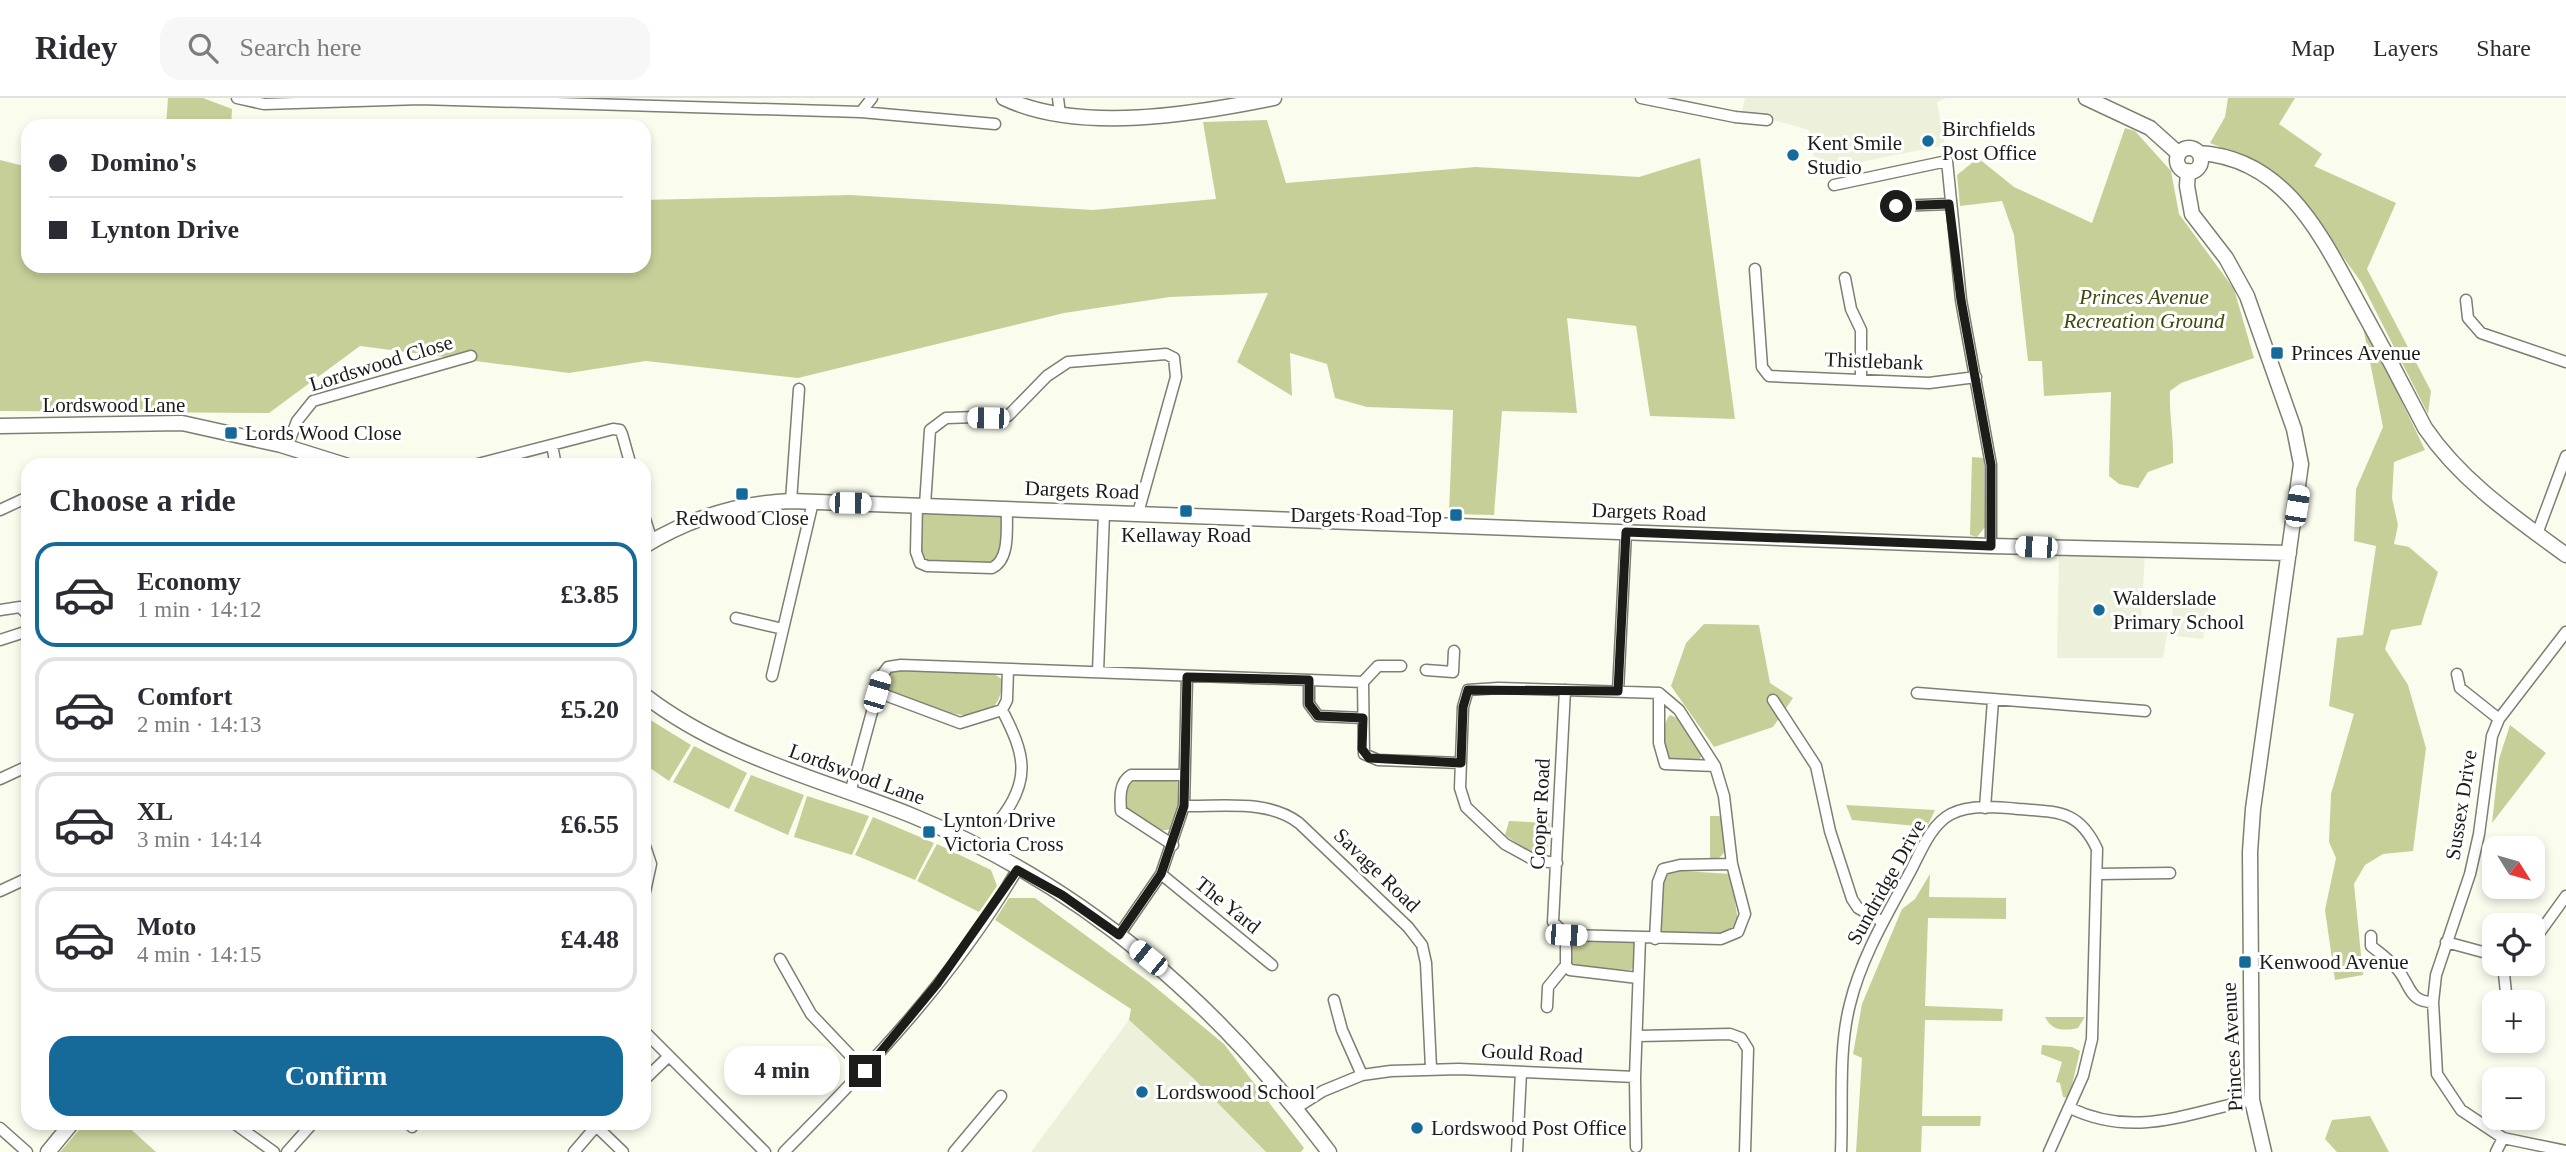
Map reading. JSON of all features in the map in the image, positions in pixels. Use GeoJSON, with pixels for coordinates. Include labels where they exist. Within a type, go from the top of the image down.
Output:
{"type":"FeatureCollection","features":[{"type":"Feature","properties":{"kind":"street"},"geometry":{"type":"LineString","coordinates":[[237,98],[264,104],[433,99],[861,112],[995,124]]}},
{"type":"Feature","properties":{"kind":"street"},"geometry":{"type":"LineString","coordinates":[[861,112],[872,98]]}},
{"type":"Feature","properties":{"kind":"street"},"geometry":{"type":"LineString","coordinates":[[1004,98],[1060,114],[1121,117],[1274,98]]}},
{"type":"Feature","properties":{"kind":"street"},"geometry":{"type":"LineString","coordinates":[[1058,98],[1060,114]]}},
{"type":"Feature","properties":{"kind":"street"},"geometry":{"type":"LineString","coordinates":[[1641,98],[1735,117],[1767,120]]}},
{"type":"Feature","properties":{"kind":"street"},"geometry":{"type":"LineString","coordinates":[[2086,98],[2150,128],[2179,154],[2179,165],[2188,172],[2195,170],[2200,164],[2199,153]]}},
{"type":"Feature","properties":{"kind":"street"},"geometry":{"type":"LineString","coordinates":[[2179,154],[2189,148],[2199,153],[2235,158],[2255,169],[2303,210],[2334,260],[2433,439],[2468,479],[2566,555]]}},
{"type":"Feature","properties":{"kind":"street"},"geometry":{"type":"LineString","coordinates":[[1834,185],[1947,161],[1949,204],[1961,300],[1991,465],[1991,546]]}},
{"type":"Feature","properties":{"kind":"street","name":"Princes Avenue"},"geometry":{"type":"LineString","coordinates":[[2188,172],[2192,214],[2226,258],[2247,296],[2294,429],[2301,464],[2251,833],[2252,1100],[2264,1152]]}},
{"type":"Feature","properties":{"kind":"street"},"geometry":{"type":"LineString","coordinates":[[1896,206],[1949,204]]}},
{"type":"Feature","properties":{"kind":"street","name":"Thistlebank"},"geometry":{"type":"LineString","coordinates":[[1755,269],[1762,367],[1769,376],[1929,383],[1976,377]]}},
{"type":"Feature","properties":{"kind":"street"},"geometry":{"type":"LineString","coordinates":[[1845,278],[1851,309],[1861,330],[1861,380]]}},
{"type":"Feature","properties":{"kind":"street"},"geometry":{"type":"LineString","coordinates":[[2466,300],[2468,318],[2481,333],[2566,362]]}},
{"type":"Feature","properties":{"kind":"street"},"geometry":{"type":"LineString","coordinates":[[921,505],[930,430],[946,418],[1008,416],[1047,376],[1068,362],[1166,355],[1174,358],[1176,377],[1138,513]]}},
{"type":"Feature","properties":{"kind":"street","name":"Lordswood Close"},"geometry":{"type":"LineString","coordinates":[[287,447],[296,421],[313,401],[471,356]]}},
{"type":"Feature","properties":{"kind":"street"},"geometry":{"type":"LineString","coordinates":[[791,501],[799,389]]}},
{"type":"Feature","properties":{"kind":"street","name":"Lordswood Lane"},"geometry":{"type":"LineString","coordinates":[[0,426],[182,424],[287,447],[322,458]]}},
{"type":"Feature","properties":{"kind":"street"},"geometry":{"type":"LineString","coordinates":[[502,458],[620,430],[629,458]]}},
{"type":"Feature","properties":{"kind":"street"},"geometry":{"type":"LineString","coordinates":[[552,445],[554,458]]}},
{"type":"Feature","properties":{"kind":"street"},"geometry":{"type":"LineString","coordinates":[[2537,534],[2566,456]]}},
{"type":"Feature","properties":{"kind":"street"},"geometry":{"type":"LineString","coordinates":[[0,510],[21,500]]}},
{"type":"Feature","properties":{"kind":"street","name":"Dargets Road"},"geometry":{"type":"LineString","coordinates":[[651,542],[720,511],[791,501],[1991,546],[2289,553]]}},
{"type":"Feature","properties":{"kind":"street"},"geometry":{"type":"LineString","coordinates":[[772,676],[813,502]]}},
{"type":"Feature","properties":{"kind":"street","name":"Dargets Road"},"geometry":{"type":"LineString","coordinates":[[921,505],[915,552],[920,564],[927,566],[992,568],[998,565],[1004,554],[1007,509]]}},
{"type":"Feature","properties":{"kind":"street"},"geometry":{"type":"LineString","coordinates":[[1098,673],[1104,513]]}},
{"type":"Feature","properties":{"kind":"street"},"geometry":{"type":"LineString","coordinates":[[1618,691],[1626,532]]}},
{"type":"Feature","properties":{"kind":"street"},"geometry":{"type":"LineString","coordinates":[[0,610],[21,608]]}},
{"type":"Feature","properties":{"kind":"street"},"geometry":{"type":"LineString","coordinates":[[736,618],[783,629]]}},
{"type":"Feature","properties":{"kind":"street","name":"Sussex Drive"},"geometry":{"type":"LineString","coordinates":[[2566,632],[2499,719],[2488,753],[2479,834],[2470,874],[2446,942],[2433,1002],[2437,1074],[2461,1110],[2503,1138],[2566,1151]]}},
{"type":"Feature","properties":{"kind":"street"},"geometry":{"type":"LineString","coordinates":[[0,640],[21,633]]}},
{"type":"Feature","properties":{"kind":"street"},"geometry":{"type":"LineString","coordinates":[[1454,651],[1453,672],[1468,690]]}},
{"type":"Feature","properties":{"kind":"street"},"geometry":{"type":"LineString","coordinates":[[850,793],[882,675],[888,667],[901,665],[1363,682]]}},
{"type":"Feature","properties":{"kind":"street"},"geometry":{"type":"LineString","coordinates":[[1401,666],[1378,666],[1363,682],[1362,749],[1369,758],[1461,763]]}},
{"type":"Feature","properties":{"kind":"street"},"geometry":{"type":"LineString","coordinates":[[877,692],[960,723],[1002,710],[1007,700],[1008,669]]}},
{"type":"Feature","properties":{"kind":"street"},"geometry":{"type":"LineString","coordinates":[[1426,670],[1453,672]]}},
{"type":"Feature","properties":{"kind":"street"},"geometry":{"type":"LineString","coordinates":[[2457,674],[2460,688],[2499,719]]}},
{"type":"Feature","properties":{"kind":"street"},"geometry":{"type":"LineString","coordinates":[[1119,935],[1161,874],[1184,806],[1187,677]]}},
{"type":"Feature","properties":{"kind":"street"},"geometry":{"type":"LineString","coordinates":[[1309,680],[1309,704],[1318,716],[1363,718]]}},
{"type":"Feature","properties":{"kind":"street"},"geometry":{"type":"LineString","coordinates":[[1468,690],[1660,693],[1679,710],[1715,766],[1724,796],[1732,863],[1745,914],[1738,932],[1720,939],[1566,935]]}},
{"type":"Feature","properties":{"kind":"street"},"geometry":{"type":"LineString","coordinates":[[1468,690],[1463,707],[1460,788],[1466,807],[1505,844],[1534,860],[1557,863]]}},
{"type":"Feature","properties":{"kind":"street","name":"Cooper Road"},"geometry":{"type":"LineString","coordinates":[[1565,690],[1553,922],[1566,935],[1566,965]]}},
{"type":"Feature","properties":{"kind":"street"},"geometry":{"type":"LineString","coordinates":[[1660,693],[1659,743],[1665,764],[1715,766]]}},
{"type":"Feature","properties":{"kind":"street"},"geometry":{"type":"LineString","coordinates":[[1917,693],[2144,711]]}},
{"type":"Feature","properties":{"kind":"street","name":"Lordswood Lane"},"geometry":{"type":"LineString","coordinates":[[651,699],[731,748],[939,828],[1062,895],[1119,935],[1205,1006],[1296,1108],[1329,1152]]}},
{"type":"Feature","properties":{"kind":"street"},"geometry":{"type":"LineString","coordinates":[[1985,808],[1993,700]]}},
{"type":"Feature","properties":{"kind":"street"},"geometry":{"type":"LineString","coordinates":[[1773,701],[1816,766],[1830,831],[1852,898],[1858,908],[1883,922]]}},
{"type":"Feature","properties":{"kind":"street"},"geometry":{"type":"LineString","coordinates":[[999,821],[1011,805],[1023,779],[1023,766],[1013,732],[1002,710]]}},
{"type":"Feature","properties":{"kind":"street"},"geometry":{"type":"LineString","coordinates":[[0,779],[21,769]]}},
{"type":"Feature","properties":{"kind":"street"},"geometry":{"type":"LineString","coordinates":[[1172,845],[1121,811],[1121,791],[1126,777],[1131,775],[1184,775]]}},
{"type":"Feature","properties":{"kind":"street","name":"Savage Road"},"geometry":{"type":"LineString","coordinates":[[1184,806],[1261,808],[1283,812],[1300,822],[1408,927],[1422,944],[1426,963],[1431,1068]]}},
{"type":"Feature","properties":{"kind":"street","name":"Sundridge Drive"},"geometry":{"type":"LineString","coordinates":[[1841,1152],[1846,1025],[1850,1003],[1883,922],[1942,820],[1963,809],[1985,808],[2062,812],[2076,819],[2089,831],[2097,849],[2092,1039],[2087,1063],[2070,1108],[2049,1152]]}},
{"type":"Feature","properties":{"kind":"street"},"geometry":{"type":"LineString","coordinates":[[1655,939],[1658,882],[1663,869],[1680,865],[1732,863]]}},
{"type":"Feature","properties":{"kind":"street"},"geometry":{"type":"LineString","coordinates":[[784,1152],[888,1046],[943,976],[1017,870]]}},
{"type":"Feature","properties":{"kind":"street"},"geometry":{"type":"LineString","coordinates":[[2098,874],[2170,873]]}},
{"type":"Feature","properties":{"kind":"street","name":"The Yard"},"geometry":{"type":"LineString","coordinates":[[1161,874],[1272,965]]}},
{"type":"Feature","properties":{"kind":"street"},"geometry":{"type":"LineString","coordinates":[[0,891],[21,881]]}},
{"type":"Feature","properties":{"kind":"street"},"geometry":{"type":"LineString","coordinates":[[2545,928],[2566,895]]}},
{"type":"Feature","properties":{"kind":"street"},"geometry":{"type":"LineString","coordinates":[[2371,936],[2371,946],[2392,962],[2412,997],[2422,1002],[2433,1002]]}},
{"type":"Feature","properties":{"kind":"street"},"geometry":{"type":"LineString","coordinates":[[1636,1147],[1635,1077],[1640,938]]}},
{"type":"Feature","properties":{"kind":"street"},"geometry":{"type":"LineString","coordinates":[[2446,942],[2482,952]]}},
{"type":"Feature","properties":{"kind":"street"},"geometry":{"type":"LineString","coordinates":[[780,960],[811,1014],[865,1071]]}},
{"type":"Feature","properties":{"kind":"street"},"geometry":{"type":"LineString","coordinates":[[1547,1007],[1548,987],[1566,965],[1575,972],[1638,978]]}},
{"type":"Feature","properties":{"kind":"street"},"geometry":{"type":"LineString","coordinates":[[1334,1000],[1342,1030],[1362,1075]]}},
{"type":"Feature","properties":{"kind":"street"},"geometry":{"type":"LineString","coordinates":[[1638,1036],[1730,1034],[1741,1038],[1748,1049],[1745,1152]]}},
{"type":"Feature","properties":{"kind":"street"},"geometry":{"type":"LineString","coordinates":[[651,1038],[765,1152]]}},
{"type":"Feature","properties":{"kind":"street"},"geometry":{"type":"LineString","coordinates":[[651,1073],[669,1056]]}},
{"type":"Feature","properties":{"kind":"street","name":"Gould Road"},"geometry":{"type":"LineString","coordinates":[[1296,1108],[1323,1091],[1362,1075],[1431,1068],[1635,1077]]}},
{"type":"Feature","properties":{"kind":"street"},"geometry":{"type":"LineString","coordinates":[[1517,1152],[1521,1072]]}},
{"type":"Feature","properties":{"kind":"street"},"geometry":{"type":"LineString","coordinates":[[954,1152],[1001,1096]]}},
{"type":"Feature","properties":{"kind":"street"},"geometry":{"type":"LineString","coordinates":[[2070,1108],[2104,1122],[2130,1125],[2252,1100]]}},
{"type":"Feature","properties":{"kind":"street"},"geometry":{"type":"LineString","coordinates":[[0,1128],[27,1152]]}},
{"type":"Feature","properties":{"kind":"street"},"geometry":{"type":"LineString","coordinates":[[48,1152],[66,1130]]}},
{"type":"Feature","properties":{"kind":"street"},"geometry":{"type":"LineString","coordinates":[[243,1130],[274,1152]]}},
{"type":"Feature","properties":{"kind":"street"},"geometry":{"type":"LineString","coordinates":[[287,1152],[307,1130]]}},
{"type":"Feature","properties":{"kind":"street"},"geometry":{"type":"LineString","coordinates":[[575,1152],[592,1130]]}},
{"type":"Feature","properties":{"kind":"street"},"geometry":{"type":"LineString","coordinates":[[603,1130],[623,1152]]}},
{"type":"Feature","properties":{"kind":"street"},"geometry":{"type":"LineString","coordinates":[[2496,1152],[2503,1138]]}},
{"type":"Feature","properties":{"kind":"shaded area"},"geometry":{"type":"Polygon","coordinates":[[[1745,98],[1946,98],[1937,102],[1945,145],[1816,171],[1809,130],[1742,111],[1745,98]]]}},
{"type":"Feature","properties":{"kind":"shaded area","name":"Walderslade Primary School"},"geometry":{"type":"Polygon","coordinates":[[[2059,553],[2145,556],[2141,618],[2172,621],[2173,601],[2209,602],[2203,639],[2167,635],[2163,658],[2057,658],[2059,553]]]}},
{"type":"Feature","properties":{"kind":"shaded area","name":"Lordswood School"},"geometry":{"type":"Polygon","coordinates":[[[1129,1020],[1194,1079],[1266,1152],[1031,1152],[1129,1020]]]}},
{"type":"Feature","properties":{"kind":"green space"},"geometry":{"type":"Polygon","coordinates":[[[168,98],[203,98],[232,109],[231,119],[166,119],[168,98]]]}},
{"type":"Feature","properties":{"kind":"green space"},"geometry":{"type":"Polygon","coordinates":[[[2228,98],[2295,98],[2279,124],[2322,154],[2314,166],[2396,203],[2367,269],[2431,391],[2428,414],[2361,282],[2297,193],[2256,162],[2210,143],[2225,117],[2228,98]]]}},
{"type":"Feature","properties":{"kind":"green space"},"geometry":{"type":"Polygon","coordinates":[[[1267,120],[1286,183],[1476,167],[1639,177],[1700,158],[1735,419],[1650,416],[1636,326],[1567,318],[1577,413],[1502,411],[1494,515],[1449,514],[1453,410],[1367,407],[1335,398],[1327,364],[1290,353],[1292,396],[1237,362],[1268,293],[1170,297],[1064,313],[798,378],[646,361],[569,373],[360,346],[269,413],[0,411],[0,160],[21,165],[21,273],[651,273],[651,200],[850,195],[1093,210],[1216,199],[1203,122],[1267,120]]]}},
{"type":"Feature","properties":{"kind":"green space","name":"Princes Avenue Recreation Ground"},"geometry":{"type":"Polygon","coordinates":[[[2125,128],[2135,131],[2171,171],[2179,214],[2234,289],[2254,358],[2181,383],[2170,391],[2173,463],[2148,472],[2138,488],[2119,484],[2109,476],[2111,392],[2044,396],[2042,361],[2028,361],[2014,235],[2002,201],[1960,206],[1957,175],[1978,158],[2014,187],[2092,223],[2125,128]]]}},
{"type":"Feature","properties":{"kind":"green space"},"geometry":{"type":"Polygon","coordinates":[[[2361,317],[2425,450],[2394,462],[2392,498],[2398,525],[2394,544],[2409,547],[2438,572],[2421,625],[2391,630],[2385,649],[2408,685],[2426,748],[2413,851],[2383,854],[2365,865],[2354,884],[2363,975],[2335,980],[2325,910],[2336,858],[2329,842],[2331,794],[2354,714],[2329,706],[2337,638],[2363,635],[2376,546],[2354,541],[2356,489],[2383,427],[2361,317]]]}},
{"type":"Feature","properties":{"kind":"green space"},"geometry":{"type":"Polygon","coordinates":[[[1972,457],[1984,458],[1985,527],[1977,537],[1970,535],[1972,457]]]}},
{"type":"Feature","properties":{"kind":"green space"},"geometry":{"type":"Polygon","coordinates":[[[917,504],[1007,509],[998,565],[927,566],[916,552],[917,504]]]}},
{"type":"Feature","properties":{"kind":"green space"},"geometry":{"type":"Polygon","coordinates":[[[1704,624],[1759,625],[1770,683],[1793,698],[1773,727],[1714,747],[1671,686],[1686,643],[1704,624]]]}},
{"type":"Feature","properties":{"kind":"green space"},"geometry":{"type":"Polygon","coordinates":[[[899,670],[994,674],[1002,679],[999,699],[989,710],[975,715],[938,710],[886,691],[884,686],[887,674],[899,670]]]}},
{"type":"Feature","properties":{"kind":"green space"},"geometry":{"type":"Polygon","coordinates":[[[1670,715],[1677,718],[1703,755],[1696,763],[1668,761],[1663,738],[1670,715]]]}},
{"type":"Feature","properties":{"kind":"green space"},"geometry":{"type":"Polygon","coordinates":[[[651,720],[691,745],[669,781],[651,769],[651,720]]]}},
{"type":"Feature","properties":{"kind":"green space"},"geometry":{"type":"Polygon","coordinates":[[[2510,725],[2546,753],[2492,823],[2499,759],[2510,725]]]}},
{"type":"Feature","properties":{"kind":"green space"},"geometry":{"type":"Polygon","coordinates":[[[694,746],[747,773],[729,809],[673,782],[694,746]]]}},
{"type":"Feature","properties":{"kind":"green space"},"geometry":{"type":"Polygon","coordinates":[[[751,775],[804,795],[788,835],[734,811],[751,775]]]}},
{"type":"Feature","properties":{"kind":"green space"},"geometry":{"type":"Polygon","coordinates":[[[1132,780],[1174,780],[1180,783],[1180,798],[1171,829],[1152,827],[1123,807],[1126,789],[1132,780]]]}},
{"type":"Feature","properties":{"kind":"green space"},"geometry":{"type":"Polygon","coordinates":[[[807,796],[869,816],[852,855],[794,837],[807,796]]]}},
{"type":"Feature","properties":{"kind":"green space"},"geometry":{"type":"Polygon","coordinates":[[[1846,805],[1935,810],[1927,827],[1852,820],[1846,805]]]}},
{"type":"Feature","properties":{"kind":"green space"},"geometry":{"type":"Polygon","coordinates":[[[1710,816],[1721,816],[1725,852],[1716,861],[1710,859],[1710,816]]]}},
{"type":"Feature","properties":{"kind":"green space"},"geometry":{"type":"Polygon","coordinates":[[[873,817],[934,843],[915,880],[855,855],[873,817]]]}},
{"type":"Feature","properties":{"kind":"green space"},"geometry":{"type":"Polygon","coordinates":[[[1509,821],[1550,823],[1547,855],[1535,856],[1505,835],[1509,821]]]}},
{"type":"Feature","properties":{"kind":"green space"},"geometry":{"type":"Polygon","coordinates":[[[937,844],[991,870],[997,886],[979,912],[917,881],[937,844]]]}},
{"type":"Feature","properties":{"kind":"green space"},"geometry":{"type":"Polygon","coordinates":[[[1668,870],[1731,874],[1738,921],[1733,930],[1723,934],[1663,933],[1658,928],[1660,883],[1668,870]]]}},
{"type":"Feature","properties":{"kind":"green space"},"geometry":{"type":"Polygon","coordinates":[[[1930,874],[1929,897],[2006,898],[2006,919],[1928,918],[1925,1006],[2003,1009],[2002,1021],[1925,1020],[1922,1116],[1981,1116],[1980,1126],[1922,1126],[1921,1152],[1856,1152],[1862,1058],[1853,1054],[1862,1004],[1902,909],[1915,899],[1930,874]]]}},
{"type":"Feature","properties":{"kind":"green space"},"geometry":{"type":"Polygon","coordinates":[[[1009,898],[1035,898],[1149,982],[1224,1044],[1304,1148],[1301,1152],[1266,1152],[1194,1079],[1129,1020],[1131,1009],[995,920],[1009,898]]]}},
{"type":"Feature","properties":{"kind":"green space"},"geometry":{"type":"Polygon","coordinates":[[[1574,937],[1634,943],[1637,947],[1635,966],[1631,970],[1570,968],[1570,943],[1574,937]]]}},
{"type":"Feature","properties":{"kind":"green space"},"geometry":{"type":"Polygon","coordinates":[[[2045,1017],[2085,1017],[2078,1028],[2063,1030],[2051,1025],[2045,1017]]]}},
{"type":"Feature","properties":{"kind":"green space"},"geometry":{"type":"Polygon","coordinates":[[[2042,1045],[2072,1047],[2080,1051],[2069,1098],[2063,1097],[2060,1083],[2056,1082],[2062,1062],[2041,1054],[2042,1045]]]}},
{"type":"Feature","properties":{"kind":"green space"},"geometry":{"type":"Polygon","coordinates":[[[2370,1116],[2389,1152],[2337,1152],[2325,1139],[2332,1120],[2370,1116]]]}},
{"type":"Feature","properties":{"kind":"green space"},"geometry":{"type":"Polygon","coordinates":[[[79,1130],[132,1130],[156,1152],[60,1152],[79,1130]]]}},
{"type":"Feature","properties":{"kind":"place","name":"Birchfields Post Office"},"geometry":{"type":"Point","coordinates":[1928,141]}},
{"type":"Feature","properties":{"kind":"place","name":"Kent Smile Studio"},"geometry":{"type":"Point","coordinates":[1793,155]}},
{"type":"Feature","properties":{"kind":"place","name":"Princes Avenue"},"geometry":{"type":"Point","coordinates":[2277,353]}},
{"type":"Feature","properties":{"kind":"place","name":"Lords Wood Close"},"geometry":{"type":"Point","coordinates":[231,433]}},
{"type":"Feature","properties":{"kind":"place","name":"Redwood Close"},"geometry":{"type":"Point","coordinates":[742,494]}},
{"type":"Feature","properties":{"kind":"place","name":"Kellaway Road"},"geometry":{"type":"Point","coordinates":[1186,511]}},
{"type":"Feature","properties":{"kind":"place","name":"Dargets Road Top"},"geometry":{"type":"Point","coordinates":[1456,515]}},
{"type":"Feature","properties":{"kind":"place","name":"Walderslade Primary School"},"geometry":{"type":"Point","coordinates":[2099,610]}},
{"type":"Feature","properties":{"kind":"place","name":"Lynton Drive Victoria Cross"},"geometry":{"type":"Point","coordinates":[929,832]}},
{"type":"Feature","properties":{"kind":"place","name":"Kenwood Avenue"},"geometry":{"type":"Point","coordinates":[2245,962]}},
{"type":"Feature","properties":{"kind":"place","name":"Lordswood School"},"geometry":{"type":"Point","coordinates":[1142,1092]}},
{"type":"Feature","properties":{"kind":"place","name":"Lordswood Post Office"},"geometry":{"type":"Point","coordinates":[1417,1128]}},
{"type":"Feature","properties":{"kind":"route"},"geometry":{"type":"LineString","coordinates":[[865,1071],[937,984],[1017,870],[1062,895],[1119,935],[1161,874],[1184,806],[1187,677],[1309,680],[1309,704],[1311,711],[1318,716],[1363,718],[1362,749],[1369,758],[1461,763],[1463,707],[1468,690],[1499,688],[1618,691],[1626,532],[1991,546],[1991,465],[1961,300],[1949,204],[1896,206]]}}]}
